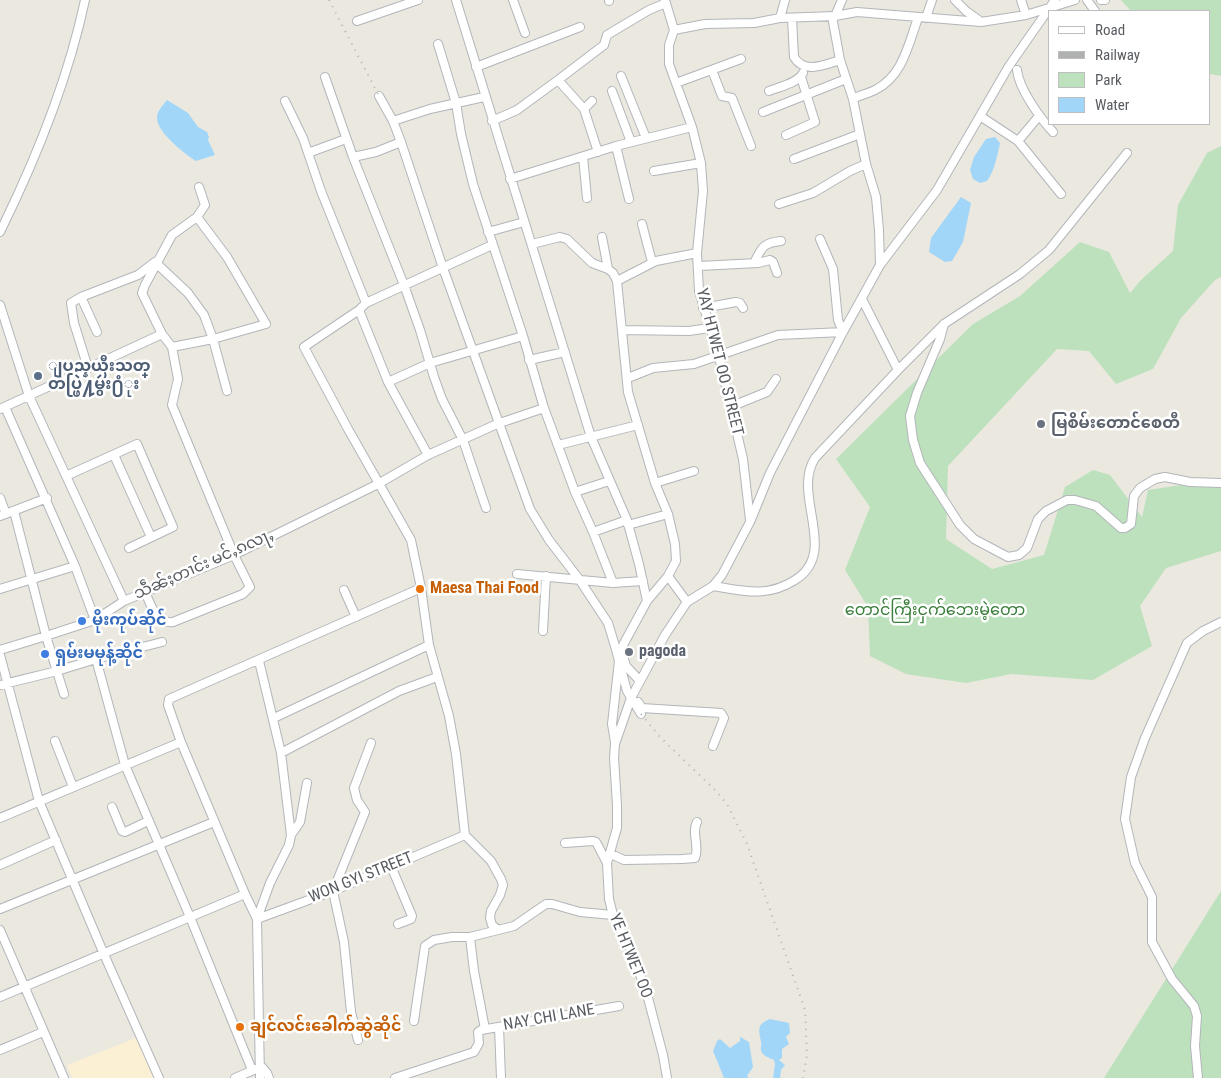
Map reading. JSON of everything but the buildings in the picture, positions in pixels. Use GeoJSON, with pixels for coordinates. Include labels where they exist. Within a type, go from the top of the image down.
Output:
{"type":"FeatureCollection","features":[{"type":"Feature","properties":{"kind":"street"},"geometry":{"type":"LineString","coordinates":[[0,232],[49,119],[78,35],[85,0]]}},
{"type":"Feature","properties":{"kind":"street"},"geometry":{"type":"LineString","coordinates":[[357,21],[418,0]]}},
{"type":"Feature","properties":{"kind":"street"},"geometry":{"type":"LineString","coordinates":[[456,0],[484,97],[532,244],[591,437],[628,523],[647,601]]}},
{"type":"Feature","properties":{"kind":"street"},"geometry":{"type":"LineString","coordinates":[[513,0],[525,33]]}},
{"type":"Feature","properties":{"kind":"street"},"geometry":{"type":"LineString","coordinates":[[780,18],[784,0]]}},
{"type":"Feature","properties":{"kind":"street"},"geometry":{"type":"LineString","coordinates":[[842,0],[834,16],[840,60],[852,99],[866,164],[876,197],[880,266]]}},
{"type":"Feature","properties":{"kind":"street"},"geometry":{"type":"LineString","coordinates":[[926,18],[932,0]]}},
{"type":"Feature","properties":{"kind":"street"},"geometry":{"type":"LineString","coordinates":[[955,0],[981,22]]}},
{"type":"Feature","properties":{"kind":"street"},"geometry":{"type":"LineString","coordinates":[[1021,0],[1026,15]]}},
{"type":"Feature","properties":{"kind":"street"},"geometry":{"type":"LineString","coordinates":[[1050,8],[1055,0]]}},
{"type":"Feature","properties":{"kind":"street"},"geometry":{"type":"LineString","coordinates":[[674,30],[706,24],[754,23],[780,18],[834,16],[857,12],[981,22],[1026,15],[1076,0]]}},
{"type":"Feature","properties":{"kind":"street"},"geometry":{"type":"LineString","coordinates":[[492,121],[516,110],[558,80],[604,45],[608,35],[665,2]]}},
{"type":"Feature","properties":{"kind":"street","name":"YAY HTWET OO STREET"},"geometry":{"type":"LineString","coordinates":[[665,2],[674,30],[669,45],[668,64],[692,127],[701,163],[703,191],[697,253],[699,291],[718,357],[743,459],[750,522]]}},
{"type":"Feature","properties":{"kind":"street"},"geometry":{"type":"LineString","coordinates":[[615,744],[632,696],[665,635],[687,602],[713,586],[722,575],[750,522],[770,473],[843,332],[880,266],[937,190],[1009,66],[1048,11]]}},
{"type":"Feature","properties":{"kind":"street"},"geometry":{"type":"LineString","coordinates":[[792,18],[794,57],[797,62],[806,67],[817,67],[840,60]]}},
{"type":"Feature","properties":{"kind":"street"},"geometry":{"type":"LineString","coordinates":[[852,99],[875,90],[892,78],[901,64],[918,18]]}},
{"type":"Feature","properties":{"kind":"street"},"geometry":{"type":"LineString","coordinates":[[476,67],[580,27]]}},
{"type":"Feature","properties":{"kind":"street"},"geometry":{"type":"LineString","coordinates":[[438,44],[456,103],[473,184],[523,336],[544,408],[575,492],[613,583]]}},
{"type":"Feature","properties":{"kind":"street"},"geometry":{"type":"LineString","coordinates":[[676,83],[741,59]]}},
{"type":"Feature","properties":{"kind":"street"},"geometry":{"type":"LineString","coordinates":[[769,91],[801,77],[806,67]]}},
{"type":"Feature","properties":{"kind":"street"},"geometry":{"type":"LineString","coordinates":[[712,70],[722,96],[732,98],[751,146]]}},
{"type":"Feature","properties":{"kind":"street"},"geometry":{"type":"LineString","coordinates":[[1017,70],[1020,80],[1039,116],[1053,132]]}},
{"type":"Feature","properties":{"kind":"street"},"geometry":{"type":"LineString","coordinates":[[621,76],[646,138]]}},
{"type":"Feature","properties":{"kind":"street"},"geometry":{"type":"LineString","coordinates":[[325,77],[346,139],[404,285],[442,399],[463,440],[486,508]]}},
{"type":"Feature","properties":{"kind":"street"},"geometry":{"type":"LineString","coordinates":[[786,135],[815,122],[808,94],[801,77]]}},
{"type":"Feature","properties":{"kind":"street"},"geometry":{"type":"LineString","coordinates":[[558,80],[584,109],[598,152]]}},
{"type":"Feature","properties":{"kind":"street"},"geometry":{"type":"LineString","coordinates":[[763,112],[846,80]]}},
{"type":"Feature","properties":{"kind":"street"},"geometry":{"type":"LineString","coordinates":[[612,91],[630,142]]}},
{"type":"Feature","properties":{"kind":"street"},"geometry":{"type":"LineString","coordinates":[[379,96],[393,121],[401,142],[443,268],[530,509],[549,540],[579,579],[608,623],[621,658],[640,681]]}},
{"type":"Feature","properties":{"kind":"street"},"geometry":{"type":"LineString","coordinates":[[393,121],[430,109],[484,97]]}},
{"type":"Feature","properties":{"kind":"street"},"geometry":{"type":"LineString","coordinates":[[584,109],[592,100]]}},
{"type":"Feature","properties":{"kind":"street"},"geometry":{"type":"LineString","coordinates":[[285,101],[308,153],[321,191],[366,303]]}},
{"type":"Feature","properties":{"kind":"street"},"geometry":{"type":"LineString","coordinates":[[980,116],[1018,140],[1061,194]]}},
{"type":"Feature","properties":{"kind":"street"},"geometry":{"type":"LineString","coordinates":[[1018,140],[1039,116]]}},
{"type":"Feature","properties":{"kind":"street"},"geometry":{"type":"LineString","coordinates":[[510,179],[630,142],[692,127]]}},
{"type":"Feature","properties":{"kind":"street"},"geometry":{"type":"LineString","coordinates":[[794,159],[860,134]]}},
{"type":"Feature","properties":{"kind":"street"},"geometry":{"type":"LineString","coordinates":[[308,153],[346,139]]}},
{"type":"Feature","properties":{"kind":"street"},"geometry":{"type":"LineString","coordinates":[[353,157],[376,152],[401,142]]}},
{"type":"Feature","properties":{"kind":"street"},"geometry":{"type":"LineString","coordinates":[[616,146],[629,199]]}},
{"type":"Feature","properties":{"kind":"street"},"geometry":{"type":"LineString","coordinates":[[713,586],[750,592],[776,590],[799,577],[808,569],[813,558],[816,540],[808,493],[811,465],[815,458],[944,324],[1020,274],[1048,250],[1127,153]]}},
{"type":"Feature","properties":{"kind":"street"},"geometry":{"type":"LineString","coordinates":[[583,157],[587,198]]}},
{"type":"Feature","properties":{"kind":"street"},"geometry":{"type":"LineString","coordinates":[[654,171],[701,163]]}},
{"type":"Feature","properties":{"kind":"street"},"geometry":{"type":"LineString","coordinates":[[779,204],[813,193],[850,171],[866,164]]}},
{"type":"Feature","properties":{"kind":"street"},"geometry":{"type":"LineString","coordinates":[[145,592],[155,613],[160,619],[168,623],[243,594],[250,587],[234,555],[172,405],[178,379],[172,347],[162,334],[142,293],[172,235],[197,216],[205,205],[199,187]]}},
{"type":"Feature","properties":{"kind":"street"},"geometry":{"type":"LineString","coordinates":[[172,347],[212,339],[266,324],[227,257],[197,216]]}},
{"type":"Feature","properties":{"kind":"street"},"geometry":{"type":"LineString","coordinates":[[488,232],[524,222]]}},
{"type":"Feature","properties":{"kind":"street"},"geometry":{"type":"LineString","coordinates":[[642,224],[652,262]]}},
{"type":"Feature","properties":{"kind":"street"},"geometry":{"type":"LineString","coordinates":[[532,244],[560,237],[567,239],[592,263],[608,268],[617,281],[628,392],[655,482],[668,514],[675,544],[676,561],[668,576],[647,601],[624,644],[612,724],[615,744]]}},
{"type":"Feature","properties":{"kind":"street"},"geometry":{"type":"LineString","coordinates":[[602,237],[608,268]]}},
{"type":"Feature","properties":{"kind":"street"},"geometry":{"type":"LineString","coordinates":[[820,239],[833,269],[838,320],[843,332]]}},
{"type":"Feature","properties":{"kind":"street"},"geometry":{"type":"LineString","coordinates":[[754,263],[764,245],[771,242],[781,242]]}},
{"type":"Feature","properties":{"kind":"street"},"geometry":{"type":"LineString","coordinates":[[492,245],[366,303],[359,310],[304,347],[348,430],[411,540],[421,588],[429,645],[449,716],[456,754],[465,835],[491,861],[501,879],[502,890],[491,911],[490,918],[492,925],[497,929]]}},
{"type":"Feature","properties":{"kind":"street"},"geometry":{"type":"LineString","coordinates":[[617,281],[652,262],[697,253]]}},
{"type":"Feature","properties":{"kind":"street"},"geometry":{"type":"LineString","coordinates":[[699,266],[754,263],[770,260],[773,262],[777,272]]}},
{"type":"Feature","properties":{"kind":"street"},"geometry":{"type":"LineString","coordinates":[[88,368],[71,303],[81,297],[138,275],[153,262],[158,263],[188,293],[204,315],[227,391]]}},
{"type":"Feature","properties":{"kind":"street"},"geometry":{"type":"LineString","coordinates":[[81,297],[97,332]]}},
{"type":"Feature","properties":{"kind":"street"},"geometry":{"type":"LineString","coordinates":[[862,299],[898,370]]}},
{"type":"Feature","properties":{"kind":"street"},"geometry":{"type":"LineString","coordinates":[[703,308],[736,302],[740,303],[743,308]]}},
{"type":"Feature","properties":{"kind":"street"},"geometry":{"type":"LineString","coordinates":[[0,304],[29,396],[124,601]]}},
{"type":"Feature","properties":{"kind":"street"},"geometry":{"type":"LineString","coordinates":[[359,310],[388,382],[428,455]]}},
{"type":"Feature","properties":{"kind":"street"},"geometry":{"type":"LineString","coordinates":[[944,324],[940,339],[923,376],[910,416],[913,440],[920,464],[960,525],[974,539],[1008,557],[1019,555],[1027,548],[1038,519],[1046,511],[1067,500],[1075,500],[1096,506],[1121,528],[1125,528],[1131,524],[1134,496],[1140,488],[1155,479],[1165,478],[1221,484]]}},
{"type":"Feature","properties":{"kind":"street"},"geometry":{"type":"LineString","coordinates":[[622,330],[689,331],[709,328]]}},
{"type":"Feature","properties":{"kind":"street"},"geometry":{"type":"LineString","coordinates":[[628,378],[653,368],[694,364],[778,335],[843,332]]}},
{"type":"Feature","properties":{"kind":"street"},"geometry":{"type":"LineString","coordinates":[[95,620],[76,566],[47,498],[3,408],[162,334]]}},
{"type":"Feature","properties":{"kind":"street"},"geometry":{"type":"LineString","coordinates":[[388,382],[430,363],[523,336]]}},
{"type":"Feature","properties":{"kind":"street"},"geometry":{"type":"LineString","coordinates":[[529,360],[565,352]]}},
{"type":"Feature","properties":{"kind":"street"},"geometry":{"type":"LineString","coordinates":[[730,407],[767,392],[776,379]]}},
{"type":"Feature","properties":{"kind":"street","name":"သဵၼ်ႈတၢင်း မင်ႇၵလႃႇ"},"geometry":{"type":"LineString","coordinates":[[0,650],[95,620],[124,601],[234,555],[378,484],[428,455],[500,423],[544,408]]}},
{"type":"Feature","properties":{"kind":"street"},"geometry":{"type":"LineString","coordinates":[[558,445],[638,425]]}},
{"type":"Feature","properties":{"kind":"street"},"geometry":{"type":"LineString","coordinates":[[66,476],[137,444],[173,527],[128,548]]}},
{"type":"Feature","properties":{"kind":"street"},"geometry":{"type":"LineString","coordinates":[[114,455],[151,537]]}},
{"type":"Feature","properties":{"kind":"street"},"geometry":{"type":"LineString","coordinates":[[655,482],[694,471]]}},
{"type":"Feature","properties":{"kind":"street"},"geometry":{"type":"LineString","coordinates":[[575,492],[609,481]]}},
{"type":"Feature","properties":{"kind":"street"},"geometry":{"type":"LineString","coordinates":[[0,498],[3,515],[47,498]]}},
{"type":"Feature","properties":{"kind":"street"},"geometry":{"type":"LineString","coordinates":[[14,511],[46,636],[64,694]]}},
{"type":"Feature","properties":{"kind":"street"},"geometry":{"type":"LineString","coordinates":[[593,532],[668,514]]}},
{"type":"Feature","properties":{"kind":"street"},"geometry":{"type":"LineString","coordinates":[[0,589],[76,566]]}},
{"type":"Feature","properties":{"kind":"street"},"geometry":{"type":"LineString","coordinates":[[516,574],[613,583],[643,581]]}},
{"type":"Feature","properties":{"kind":"street"},"geometry":{"type":"LineString","coordinates":[[543,631],[546,576]]}},
{"type":"Feature","properties":{"kind":"street"},"geometry":{"type":"LineString","coordinates":[[668,576],[687,602]]}},
{"type":"Feature","properties":{"kind":"street"},"geometry":{"type":"LineString","coordinates":[[257,918],[245,894],[181,742],[168,705],[170,700],[174,696],[259,661],[421,588]]}},
{"type":"Feature","properties":{"kind":"street"},"geometry":{"type":"LineString","coordinates":[[344,590],[356,617]]}},
{"type":"Feature","properties":{"kind":"street"},"geometry":{"type":"LineString","coordinates":[[1198,1078],[1195,1046],[1197,1016],[1194,1006],[1172,979],[1152,942],[1152,897],[1135,863],[1125,819],[1131,777],[1187,643],[1221,622]]}},
{"type":"Feature","properties":{"kind":"street"},"geometry":{"type":"LineString","coordinates":[[4,684],[57,672],[96,659],[162,642]]}},
{"type":"Feature","properties":{"kind":"street"},"geometry":{"type":"LineString","coordinates":[[274,718],[429,645]]}},
{"type":"Feature","properties":{"kind":"street"},"geometry":{"type":"LineString","coordinates":[[0,655],[4,684],[39,801],[159,1078]]}},
{"type":"Feature","properties":{"kind":"street"},"geometry":{"type":"LineString","coordinates":[[621,658],[624,683],[641,714]]}},
{"type":"Feature","properties":{"kind":"street"},"geometry":{"type":"LineString","coordinates":[[96,659],[125,765],[252,1070]]}},
{"type":"Feature","properties":{"kind":"street"},"geometry":{"type":"LineString","coordinates":[[259,661],[281,753],[291,835],[289,845],[270,883],[257,918],[260,1078]]}},
{"type":"Feature","properties":{"kind":"street"},"geometry":{"type":"LineString","coordinates":[[281,753],[399,691],[437,677]]}},
{"type":"Feature","properties":{"kind":"street"},"geometry":{"type":"LineString","coordinates":[[632,696],[642,708],[721,713],[724,718],[713,746]]}},
{"type":"Feature","properties":{"kind":"street"},"geometry":{"type":"LineString","coordinates":[[55,741],[73,787]]}},
{"type":"Feature","properties":{"kind":"street"},"geometry":{"type":"LineString","coordinates":[[0,818],[181,742]]}},
{"type":"Feature","properties":{"kind":"street"},"geometry":{"type":"LineString","coordinates":[[358,1040],[352,1012],[344,942],[333,891],[365,812],[357,800],[354,788],[370,743]]}},
{"type":"Feature","properties":{"kind":"street","name":"YE HTWET OO"},"geometry":{"type":"LineString","coordinates":[[615,744],[617,805],[616,828],[611,854],[607,863],[609,898],[613,915],[633,954],[639,972],[657,1030],[667,1078]]}},
{"type":"Feature","properties":{"kind":"street"},"geometry":{"type":"LineString","coordinates":[[291,835],[300,822],[307,782]]}},
{"type":"Feature","properties":{"kind":"street"},"geometry":{"type":"LineString","coordinates":[[112,807],[122,831],[125,832],[148,821]]}},
{"type":"Feature","properties":{"kind":"street"},"geometry":{"type":"LineString","coordinates":[[0,909],[72,878],[214,822]]}},
{"type":"Feature","properties":{"kind":"street"},"geometry":{"type":"LineString","coordinates":[[611,854],[624,860],[695,858],[697,854],[694,828],[697,822]]}},
{"type":"Feature","properties":{"kind":"street","name":"WON GYI STREET"},"geometry":{"type":"LineString","coordinates":[[257,918],[333,891],[465,835]]}},
{"type":"Feature","properties":{"kind":"street"},"geometry":{"type":"LineString","coordinates":[[0,865],[56,840]]}},
{"type":"Feature","properties":{"kind":"street"},"geometry":{"type":"LineString","coordinates":[[565,843],[596,842],[607,863]]}},
{"type":"Feature","properties":{"kind":"street"},"geometry":{"type":"LineString","coordinates":[[391,866],[412,916],[412,919],[398,924]]}},
{"type":"Feature","properties":{"kind":"street"},"geometry":{"type":"LineString","coordinates":[[0,997],[103,952],[245,894]]}},
{"type":"Feature","properties":{"kind":"street"},"geometry":{"type":"LineString","coordinates":[[414,1021],[425,946],[434,940],[470,937],[514,926],[546,904],[580,912],[613,915]]}},
{"type":"Feature","properties":{"kind":"street"},"geometry":{"type":"LineString","coordinates":[[0,930],[64,1078]]}},
{"type":"Feature","properties":{"kind":"street"},"geometry":{"type":"LineString","coordinates":[[396,1078],[474,1052],[479,1043],[482,1030],[470,937]]}},
{"type":"Feature","properties":{"kind":"street","name":"NAY CHI LANE"},"geometry":{"type":"LineString","coordinates":[[482,1030],[619,1006]]}},
{"type":"Feature","properties":{"kind":"street"},"geometry":{"type":"LineString","coordinates":[[499,1027],[501,1078]]}},
{"type":"Feature","properties":{"kind":"street"},"geometry":{"type":"LineString","coordinates":[[0,1050],[43,1032]]}},
{"type":"Feature","properties":{"kind":"street"},"geometry":{"type":"LineString","coordinates":[[235,1078],[261,1066]]}},
{"type":"Feature","properties":{"kind":"street"},"geometry":{"type":"LineString","coordinates":[[261,1066],[269,1078]]}},
{"type":"Feature","properties":{"kind":"shaded area"},"geometry":{"type":"Polygon","coordinates":[[[136,1038],[154,1078],[72,1078],[67,1065],[136,1038]]]}},
{"type":"Feature","properties":{"kind":"green space"},"geometry":{"type":"Polygon","coordinates":[[[1121,0],[1221,0],[1221,76],[1211,74],[1211,10],[1130,10],[1121,0]]]}},
{"type":"Feature","properties":{"kind":"green space","name":"တောင်ကြီးငှက်ဘေးမဲ့တော"},"geometry":{"type":"Polygon","coordinates":[[[1221,146],[1221,277],[1215,280],[1181,318],[1153,369],[1116,384],[1089,351],[1057,349],[948,466],[946,539],[992,569],[1044,555],[1065,487],[1093,470],[1110,475],[1142,517],[1148,490],[1207,481],[1221,486],[1221,551],[1166,568],[1140,606],[1152,646],[1093,680],[1011,674],[966,683],[906,674],[870,656],[868,607],[845,570],[870,507],[836,459],[973,324],[1020,296],[1080,242],[1109,252],[1130,293],[1141,280],[1173,251],[1178,205],[1207,153],[1221,146]]]}},
{"type":"Feature","properties":{"kind":"green space"},"geometry":{"type":"Polygon","coordinates":[[[1221,891],[1221,1078],[1104,1078],[1221,891]]]}},
{"type":"Feature","properties":{"kind":"water"},"geometry":{"type":"Polygon","coordinates":[[[167,100],[188,113],[198,127],[207,132],[208,140],[215,155],[196,161],[166,136],[158,123],[157,115],[167,100]]]}},
{"type":"Feature","properties":{"kind":"water"},"geometry":{"type":"Polygon","coordinates":[[[995,137],[1000,143],[994,168],[987,181],[980,183],[973,179],[970,170],[974,157],[986,139],[995,137]]]}},
{"type":"Feature","properties":{"kind":"water"},"geometry":{"type":"Polygon","coordinates":[[[961,197],[971,203],[963,242],[952,261],[945,262],[929,252],[931,238],[961,197]]]}},
{"type":"Feature","properties":{"kind":"water"},"geometry":{"type":"Polygon","coordinates":[[[770,1019],[789,1023],[790,1033],[786,1037],[789,1044],[782,1049],[782,1058],[779,1060],[785,1065],[781,1070],[780,1078],[773,1078],[774,1060],[764,1055],[761,1050],[760,1025],[770,1019]]]}},
{"type":"Feature","properties":{"kind":"water"},"geometry":{"type":"Polygon","coordinates":[[[740,1037],[749,1042],[753,1067],[747,1076],[749,1078],[724,1078],[713,1051],[717,1041],[720,1039],[730,1048],[740,1041],[740,1037]]]}},
{"type":"Feature","properties":{"kind":"railway"},"geometry":{"type":"LineString","coordinates":[[329,0],[379,96]]}},
{"type":"Feature","properties":{"kind":"railway"},"geometry":{"type":"LineString","coordinates":[[641,714],[660,737],[727,804],[747,844],[805,1010],[807,1055],[803,1078]]}},
{"type":"Feature","properties":{"kind":"place","name":"ျပည္နယ္မီးသတ္ တပ္ဖြဲ႔မွဴး႐ံုး"},"geometry":{"type":"Point","coordinates":[38,376]}},
{"type":"Feature","properties":{"kind":"place","name":"မြစိမ်းတောင်စေတီ"},"geometry":{"type":"Point","coordinates":[1041,424]}},
{"type":"Feature","properties":{"kind":"place","name":"Maesa Thai Food"},"geometry":{"type":"Point","coordinates":[420,589]}},
{"type":"Feature","properties":{"kind":"place","name":"မိုးကုပ်ဆိုင်"},"geometry":{"type":"Point","coordinates":[82,621]}},
{"type":"Feature","properties":{"kind":"place","name":"pagoda"},"geometry":{"type":"Point","coordinates":[629,652]}},
{"type":"Feature","properties":{"kind":"place","name":"ရှမ်းမမုန့်ဆိုင်"},"geometry":{"type":"Point","coordinates":[45,654]}},
{"type":"Feature","properties":{"kind":"place","name":"ချင်လင်းခေါက်ဆွဲဆိုင်"},"geometry":{"type":"Point","coordinates":[240,1027]}}]}
